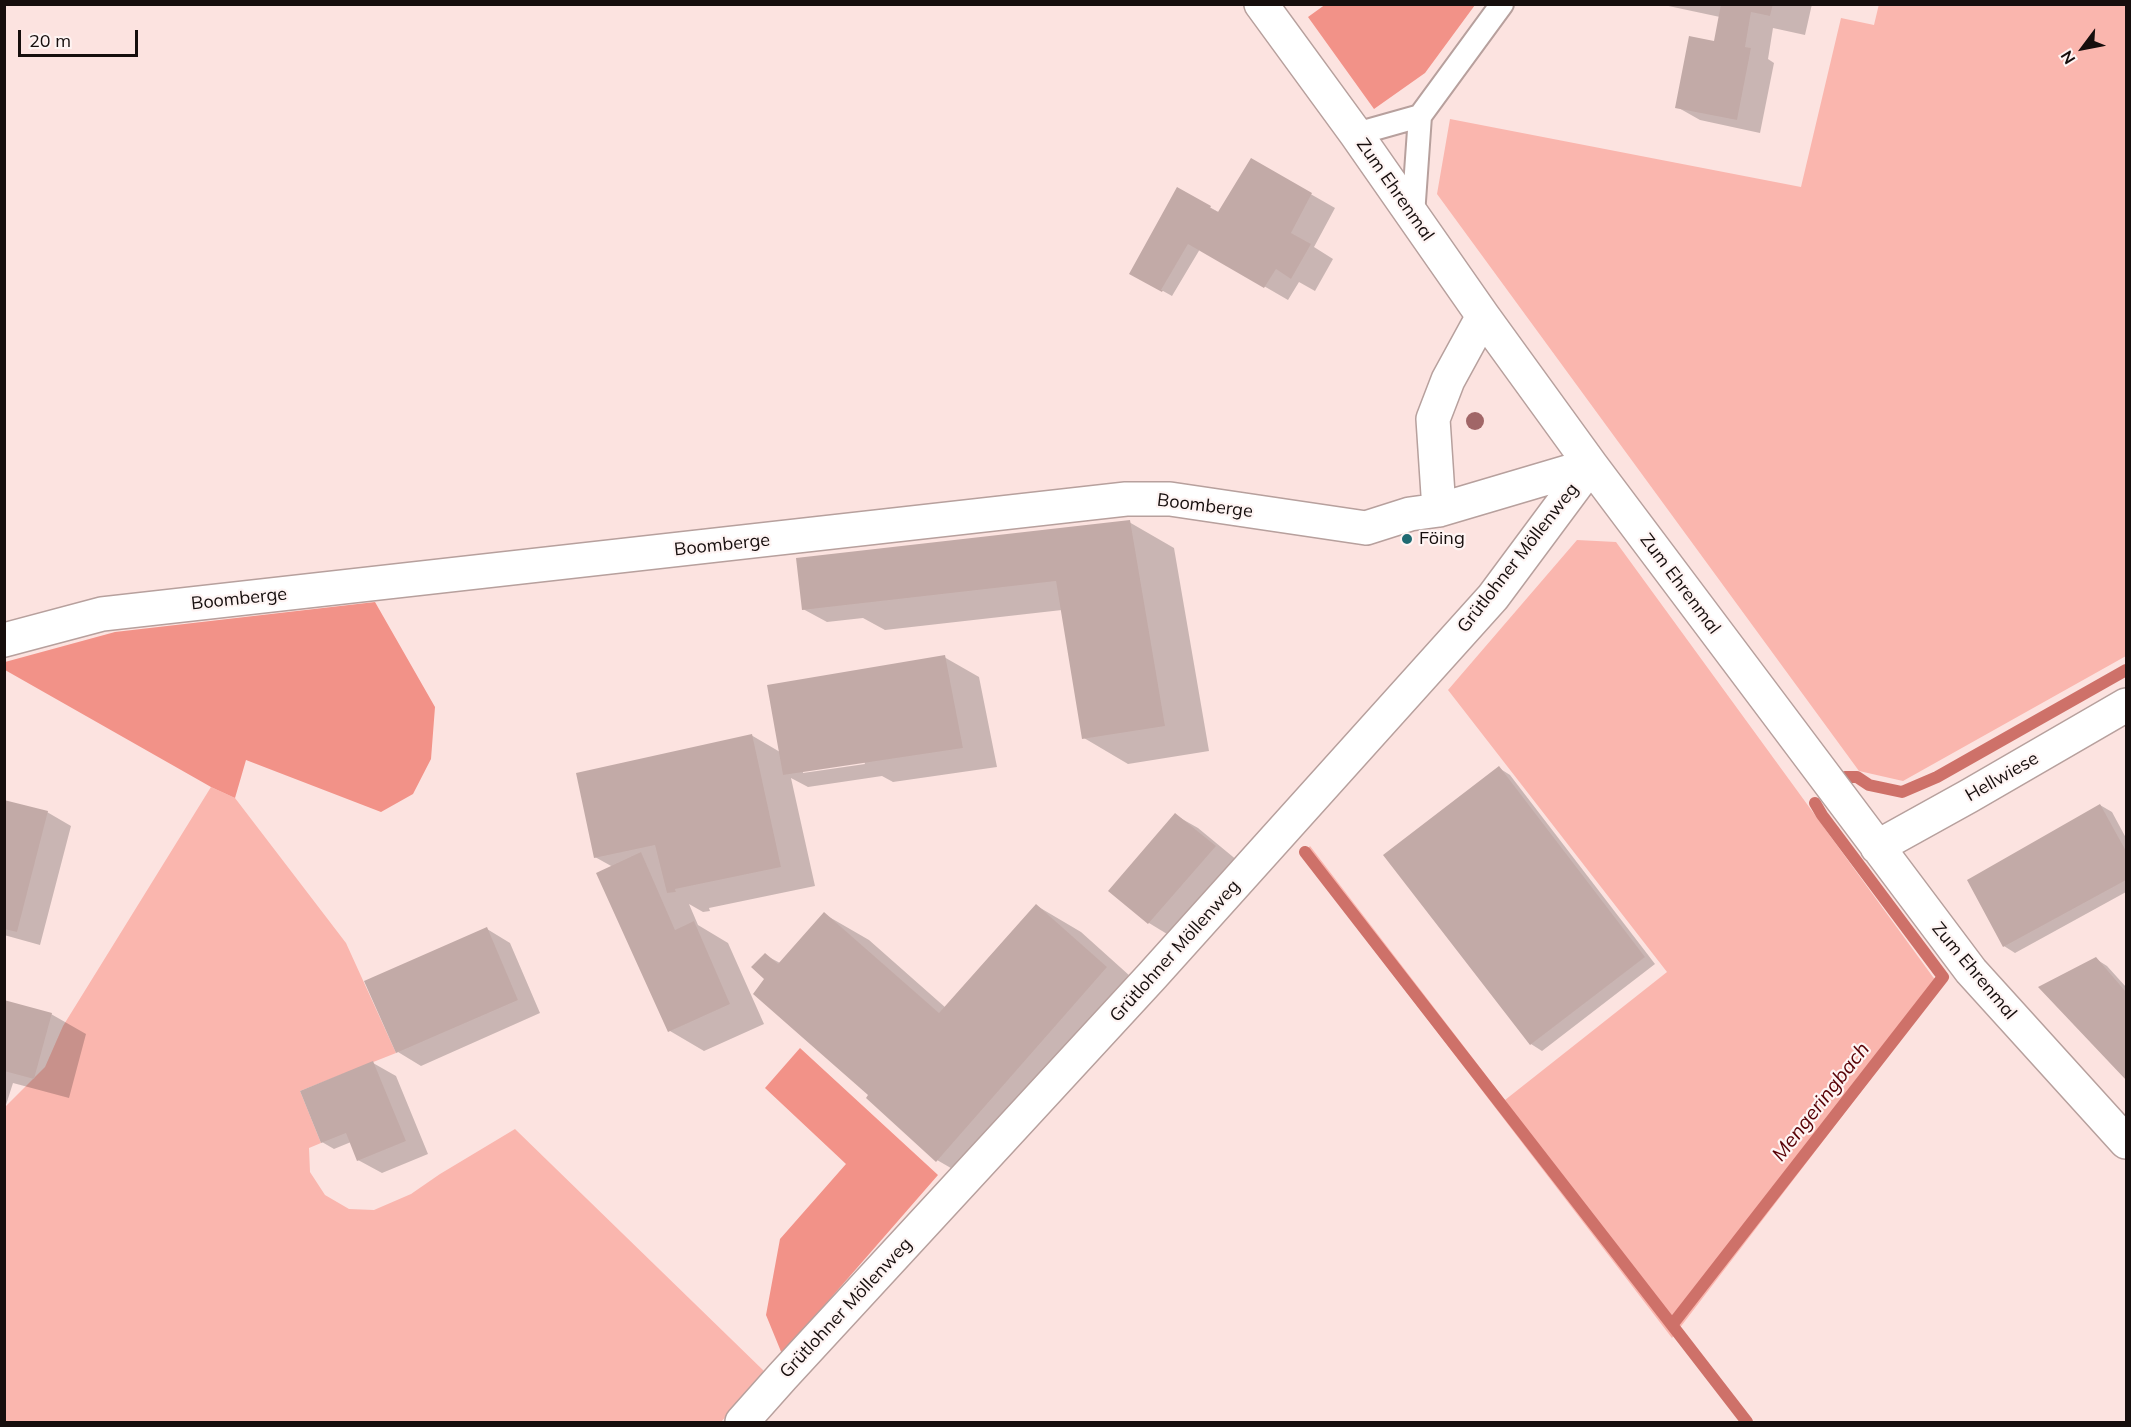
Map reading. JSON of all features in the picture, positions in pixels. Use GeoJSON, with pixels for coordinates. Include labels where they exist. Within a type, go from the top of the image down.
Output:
{"type":"FeatureCollection","features":[{"type":"Feature","properties":{"kind":"street","name":"Zum Ehrenmal"},"geometry":{"type":"LineString","coordinates":[[1261,4],[1591,465],[1971,971],[2127,1142]]}},
{"type":"Feature","properties":{"kind":"street"},"geometry":{"type":"LineString","coordinates":[[1439,510],[1433,419],[1448,380],[1483,316]]}},
{"type":"Feature","properties":{"kind":"street","name":"Boomberge"},"geometry":{"type":"LineString","coordinates":[[4,640],[102,615],[1126,499],[1170,499],[1366,528],[1410,514],[1439,510],[1591,465]]}},
{"type":"Feature","properties":{"kind":"street","name":"Grütlohner Möllenweg"},"geometry":{"type":"LineString","coordinates":[[742,1422],[1144,985],[1485,606],[1591,465]]}},
{"type":"Feature","properties":{"kind":"street","name":"Hellwiese"},"geometry":{"type":"LineString","coordinates":[[1877,847],[2127,705]]}},
{"type":"Feature","properties":{"kind":"lane"},"geometry":{"type":"LineString","coordinates":[[1413,215],[1420,116],[1502,4]]}},
{"type":"Feature","properties":{"kind":"lane"},"geometry":{"type":"LineString","coordinates":[[1356,134],[1420,116]]}},
{"type":"Feature","properties":{"kind":"shaded area"},"geometry":{"type":"Polygon","coordinates":[[[1326,4],[1475,5],[1425,73],[1374,109],[1308,17],[1326,4]]]}},
{"type":"Feature","properties":{"kind":"shaded area"},"geometry":{"type":"Polygon","coordinates":[[[1879,4],[2126,5],[2126,656],[1903,781],[1859,771],[1437,194],[1450,119],[1801,187],[1841,18],[1874,25],[1879,4]]]}},
{"type":"Feature","properties":{"kind":"shaded area"},"geometry":{"type":"Polygon","coordinates":[[[1577,540],[1616,542],[1933,977],[1942,986],[1672,1338],[1302,856],[1310,846],[1505,1100],[1667,972],[1448,690],[1577,540]]]}},
{"type":"Feature","properties":{"kind":"shaded area"},"geometry":{"type":"Polygon","coordinates":[[[375,602],[435,707],[431,759],[413,794],[381,812],[246,760],[235,798],[211,787],[5,670],[5,662],[115,632],[375,602]]]}},
{"type":"Feature","properties":{"kind":"shaded area"},"geometry":{"type":"Polygon","coordinates":[[[211,787],[235,798],[346,943],[396,1053],[300,1091],[321,1143],[309,1148],[310,1172],[325,1195],[349,1209],[374,1210],[411,1194],[515,1129],[765,1372],[721,1422],[5,1422],[5,1107],[45,1067],[63,1026],[211,787]]]}},
{"type":"Feature","properties":{"kind":"shaded area"},"geometry":{"type":"Polygon","coordinates":[[[800,1048],[938,1175],[782,1354],[766,1315],[780,1239],[846,1164],[765,1088],[800,1048]]]}},
{"type":"Feature","properties":{"kind":"building"},"geometry":{"type":"Polygon","coordinates":[[[1721,4],[1773,4],[1770,16],[1751,12],[1745,47],[1751,48],[1737,120],[1675,108],[1689,36],[1714,41],[1721,4]]]}},
{"type":"Feature","properties":{"kind":"building"},"geometry":{"type":"Polygon","coordinates":[[[1251,158],[1312,193],[1291,233],[1311,244],[1291,279],[1276,269],[1264,288],[1188,244],[1161,290],[1162,292],[1129,274],[1177,187],[1218,212],[1251,158]]]}},
{"type":"Feature","properties":{"kind":"building"},"geometry":{"type":"Polygon","coordinates":[[[1130,520],[1165,726],[1082,739],[1056,581],[802,610],[796,558],[1130,520]]]}},
{"type":"Feature","properties":{"kind":"building"},"geometry":{"type":"Polygon","coordinates":[[[945,655],[963,748],[783,775],[767,685],[945,655]]]}},
{"type":"Feature","properties":{"kind":"building"},"geometry":{"type":"Polygon","coordinates":[[[752,734],[781,867],[675,889],[676,892],[667,893],[655,845],[594,858],[576,773],[752,734]]]}},
{"type":"Feature","properties":{"kind":"building"},"geometry":{"type":"Polygon","coordinates":[[[1499,766],[1645,957],[1530,1045],[1383,855],[1499,766]]]}},
{"type":"Feature","properties":{"kind":"building"},"geometry":{"type":"Polygon","coordinates":[[[4,800],[48,811],[17,932],[4,929],[4,800]]]}},
{"type":"Feature","properties":{"kind":"building"},"geometry":{"type":"Polygon","coordinates":[[[2100,804],[2126,851],[2126,880],[2003,947],[1967,880],[2100,804]]]}},
{"type":"Feature","properties":{"kind":"building"},"geometry":{"type":"Polygon","coordinates":[[[1175,813],[1216,846],[1148,924],[1108,891],[1175,813]]]}},
{"type":"Feature","properties":{"kind":"building"},"geometry":{"type":"Polygon","coordinates":[[[641,852],[675,930],[694,921],[730,1004],[668,1032],[596,873],[641,852]]]}},
{"type":"Feature","properties":{"kind":"building"},"geometry":{"type":"Polygon","coordinates":[[[1036,904],[1107,967],[936,1162],[866,1098],[868,1095],[753,994],[764,979],[751,967],[765,953],[778,964],[824,912],[939,1013],[1036,904]]]}},
{"type":"Feature","properties":{"kind":"building"},"geometry":{"type":"Polygon","coordinates":[[[487,927],[518,1000],[396,1053],[364,981],[487,927]]]}},
{"type":"Feature","properties":{"kind":"building"},"geometry":{"type":"Polygon","coordinates":[[[2096,957],[2126,992],[2126,1080],[2038,987],[2096,957]]]}},
{"type":"Feature","properties":{"kind":"building"},"geometry":{"type":"Polygon","coordinates":[[[4,1000],[52,1013],[34,1079],[4,1071],[4,1000]]]}},
{"type":"Feature","properties":{"kind":"building"},"geometry":{"type":"Polygon","coordinates":[[[373,1061],[406,1141],[357,1161],[346,1133],[321,1143],[300,1091],[373,1061]]]}},
{"type":"Feature","properties":{"kind":"waterway","name":"Mengeringbach"},"geometry":{"type":"LineString","coordinates":[[1845,777],[1857,777],[1869,785],[1902,792],[1937,777],[2126,670]]}},
{"type":"Feature","properties":{"kind":"waterway","name":"Mengeringbach"},"geometry":{"type":"LineString","coordinates":[[1747,1422],[1672,1325],[1943,977],[1815,803]]}},
{"type":"Feature","properties":{"kind":"waterway"},"geometry":{"type":"LineString","coordinates":[[1305,852],[1672,1325]]}},
{"type":"Feature","properties":{"kind":"place","name":"Föing"},"geometry":{"type":"Point","coordinates":[1407,539]}}]}
